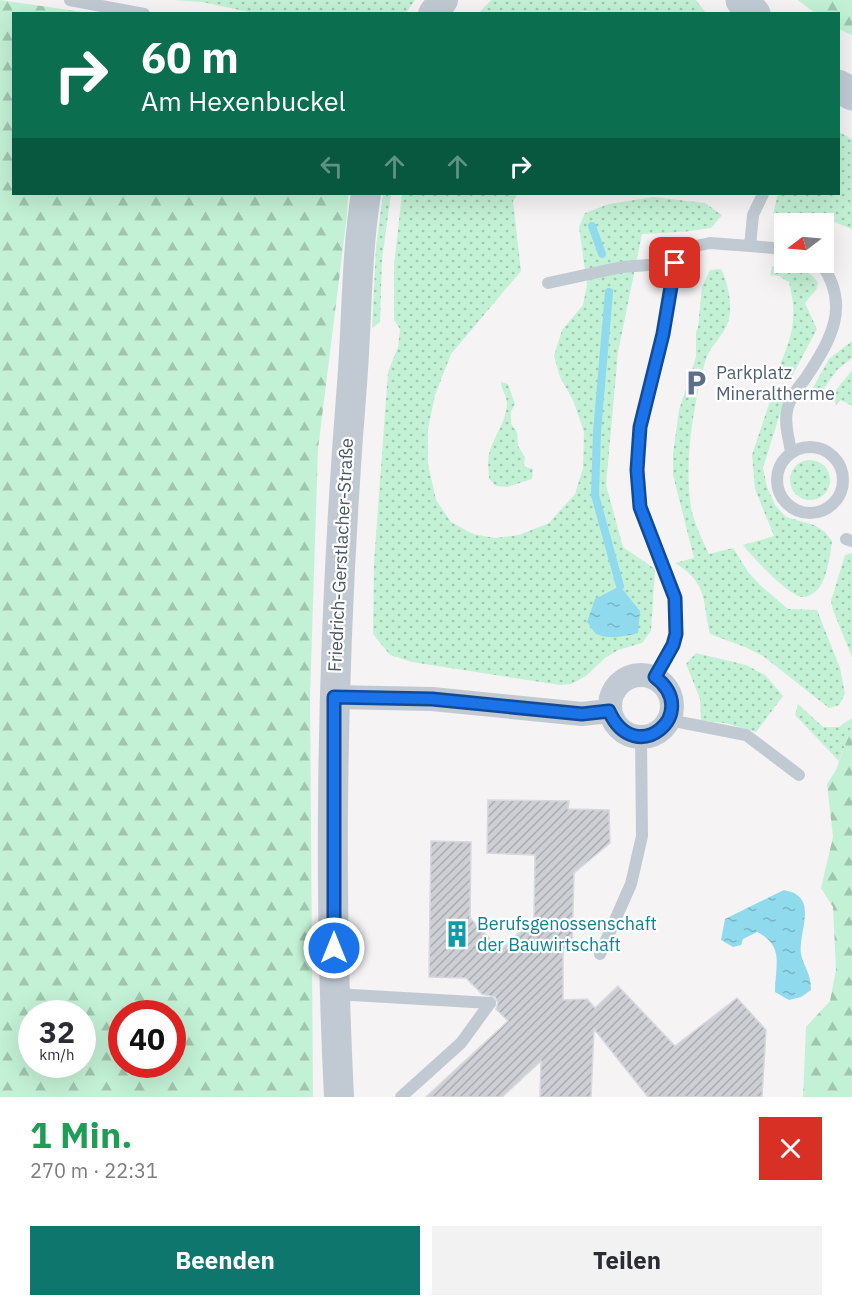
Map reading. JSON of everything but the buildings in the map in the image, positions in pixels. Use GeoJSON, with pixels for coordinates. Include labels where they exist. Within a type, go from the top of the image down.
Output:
{"type":"FeatureCollection","features":[{"type":"Feature","properties":{"kind":"main road"},"geometry":{"type":"LineString","coordinates":[[742,0],[752,12]]}},
{"type":"Feature","properties":{"kind":"street","name":"Friedrich-Gerstlacher-Straße"},"geometry":{"type":"LineString","coordinates":[[339,1097],[334,994],[334,697],[344,479],[366,195]]}},
{"type":"Feature","properties":{"kind":"street"},"geometry":{"type":"LineString","coordinates":[[643,674],[655,677],[670,695],[672,708],[669,720],[654,734],[641,737],[630,735],[620,729],[609,711],[610,697],[617,685],[627,677],[643,674]]}},
{"type":"Feature","properties":{"kind":"street"},"geometry":{"type":"LineString","coordinates":[[334,697],[432,699],[582,714],[609,711]]}},
{"type":"Feature","properties":{"kind":"lane"},"geometry":{"type":"LineString","coordinates":[[70,0],[133,12]]}},
{"type":"Feature","properties":{"kind":"lane"},"geometry":{"type":"LineString","coordinates":[[750,246],[753,215],[763,195]]}},
{"type":"Feature","properties":{"kind":"lane"},"geometry":{"type":"LineString","coordinates":[[655,677],[673,645],[676,634],[675,598],[640,507],[637,470],[640,427],[663,334],[675,263],[691,247],[710,243],[774,248]]}},
{"type":"Feature","properties":{"kind":"lane"},"geometry":{"type":"LineString","coordinates":[[548,283],[622,267],[675,263]]}},
{"type":"Feature","properties":{"kind":"lane"},"geometry":{"type":"LineString","coordinates":[[791,452],[786,411],[823,351],[836,320],[836,296],[828,273]]}},
{"type":"Feature","properties":{"kind":"lane"},"geometry":{"type":"LineString","coordinates":[[806,446],[816,447],[833,456],[839,464],[843,473],[841,493],[828,508],[817,513],[805,513],[794,510],[785,503],[776,482],[783,460],[791,452],[806,446]]}},
{"type":"Feature","properties":{"kind":"lane"},"geometry":{"type":"LineString","coordinates":[[669,720],[746,735],[799,775]]}},
{"type":"Feature","properties":{"kind":"lane"},"geometry":{"type":"LineString","coordinates":[[600,954],[631,884],[642,837],[641,737]]}},
{"type":"Feature","properties":{"kind":"lane"},"geometry":{"type":"LineString","coordinates":[[334,994],[490,1003],[461,1043],[401,1097]]}},
{"type":"Feature","properties":{"kind":"green space"},"geometry":{"type":"Polygon","coordinates":[[[0,0],[82,12],[12,12],[12,195],[348,195],[318,449],[310,696],[313,1097],[0,1097],[0,0]]]}},
{"type":"Feature","properties":{"kind":"green space"},"geometry":{"type":"Polygon","coordinates":[[[174,0],[415,0],[407,12],[249,12],[202,2],[174,0]]]}},
{"type":"Feature","properties":{"kind":"green space"},"geometry":{"type":"Polygon","coordinates":[[[491,0],[696,0],[705,12],[586,11],[480,12],[491,0]]]}},
{"type":"Feature","properties":{"kind":"green space"},"geometry":{"type":"Polygon","coordinates":[[[798,0],[852,0],[852,35],[840,29],[840,12],[814,12],[798,0]]]}},
{"type":"Feature","properties":{"kind":"green space"},"geometry":{"type":"Polygon","coordinates":[[[840,133],[852,139],[852,229],[834,222],[834,213],[774,214],[778,195],[840,195],[840,133]]]}},
{"type":"Feature","properties":{"kind":"green space"},"geometry":{"type":"Polygon","coordinates":[[[383,195],[391,195],[382,259],[380,322],[372,328],[376,247],[383,195]]]}},
{"type":"Feature","properties":{"kind":"green space"},"geometry":{"type":"Polygon","coordinates":[[[402,195],[517,195],[513,201],[521,271],[451,354],[435,395],[428,429],[428,464],[436,500],[451,522],[473,534],[495,538],[519,535],[549,523],[575,494],[583,468],[584,432],[573,400],[560,377],[554,356],[562,330],[583,305],[587,285],[579,227],[585,213],[609,204],[653,197],[705,203],[722,215],[711,228],[642,234],[618,352],[606,485],[623,547],[655,569],[651,631],[642,643],[618,650],[605,658],[586,676],[571,684],[560,685],[412,662],[390,655],[373,634],[374,563],[388,372],[398,347],[400,329],[394,320],[394,265],[402,195]]]}},
{"type":"Feature","properties":{"kind":"green space"},"geometry":{"type":"Polygon","coordinates":[[[774,266],[774,273],[808,273],[818,283],[816,290],[805,303],[817,329],[791,378],[776,375],[792,330],[792,296],[789,282],[779,276],[770,275],[774,266]]]}},
{"type":"Feature","properties":{"kind":"green space"},"geometry":{"type":"Polygon","coordinates":[[[721,269],[728,290],[730,314],[726,327],[707,357],[697,397],[689,453],[692,513],[709,554],[733,548],[748,572],[788,609],[817,610],[840,668],[845,694],[839,705],[829,708],[763,656],[710,634],[699,586],[694,578],[675,563],[694,558],[673,475],[673,454],[679,410],[696,357],[696,332],[702,287],[710,270],[721,269]]]}},
{"type":"Feature","properties":{"kind":"green space"},"geometry":{"type":"Polygon","coordinates":[[[852,341],[852,358],[837,370],[817,398],[810,393],[829,359],[852,341]]]}},
{"type":"Feature","properties":{"kind":"green space"},"geometry":{"type":"Polygon","coordinates":[[[852,370],[852,406],[841,400],[836,405],[832,395],[852,370]]]}},
{"type":"Feature","properties":{"kind":"green space"},"geometry":{"type":"Polygon","coordinates":[[[501,382],[508,384],[515,404],[511,411],[511,424],[517,432],[518,446],[525,457],[524,466],[533,469],[532,479],[507,487],[496,486],[489,479],[488,466],[488,457],[506,411],[507,401],[501,382]]]}},
{"type":"Feature","properties":{"kind":"green space"},"geometry":{"type":"Polygon","coordinates":[[[774,389],[786,394],[763,468],[767,487],[775,505],[786,517],[814,525],[825,532],[832,541],[827,569],[821,585],[813,594],[805,597],[788,590],[743,545],[774,536],[755,489],[752,455],[774,389]]]}},
{"type":"Feature","properties":{"kind":"green space"},"geometry":{"type":"Polygon","coordinates":[[[810,460],[824,466],[830,480],[824,494],[810,500],[796,494],[790,480],[796,466],[810,460]]]}},
{"type":"Feature","properties":{"kind":"green space"},"geometry":{"type":"Polygon","coordinates":[[[852,553],[852,657],[831,601],[845,555],[852,553]]]}},
{"type":"Feature","properties":{"kind":"green space"},"geometry":{"type":"Polygon","coordinates":[[[696,653],[746,665],[765,675],[783,696],[756,732],[725,723],[701,721],[700,699],[686,664],[696,653]]]}},
{"type":"Feature","properties":{"kind":"green space"},"geometry":{"type":"Polygon","coordinates":[[[798,704],[823,727],[839,727],[852,718],[852,726],[839,761],[795,715],[798,704]]]}},
{"type":"Feature","properties":{"kind":"green space"},"geometry":{"type":"Polygon","coordinates":[[[852,726],[852,1097],[803,1097],[806,1027],[830,1001],[836,970],[833,907],[821,888],[833,837],[827,784],[836,770],[852,726]]]}},
{"type":"Feature","properties":{"kind":"water"},"geometry":{"type":"Polygon","coordinates":[[[620,586],[640,611],[638,633],[617,637],[601,636],[594,632],[587,622],[595,599],[620,586]]]}},
{"type":"Feature","properties":{"kind":"water"},"geometry":{"type":"Polygon","coordinates":[[[784,890],[797,895],[804,907],[801,954],[810,979],[811,990],[801,997],[789,1000],[775,992],[777,965],[775,950],[766,937],[757,932],[743,939],[741,945],[733,947],[721,940],[725,919],[784,890]]]}},
{"type":"Feature","properties":{"kind":"waterway"},"geometry":{"type":"LineString","coordinates":[[592,226],[602,254]]}},
{"type":"Feature","properties":{"kind":"waterway"},"geometry":{"type":"LineString","coordinates":[[609,292],[597,432],[595,495],[620,586]]}},
{"type":"Feature","properties":{"kind":"place","name":"Parkplatz Mineraltherme"},"geometry":{"type":"Point","coordinates":[696,383]}},
{"type":"Feature","properties":{"kind":"place","name":"Berufsgenossenschaft der Bauwirtschaft"},"geometry":{"type":"Point","coordinates":[457,934]}},
{"type":"Feature","properties":{"kind":"route"},"geometry":{"type":"LineString","coordinates":[[334,948],[334,697],[386,700],[432,699],[582,714],[609,711],[620,729],[630,735],[641,737],[654,734],[669,720],[672,708],[670,695],[655,677],[673,645],[676,634],[675,598],[640,507],[637,470],[640,427],[663,334],[675,263]]}}]}
